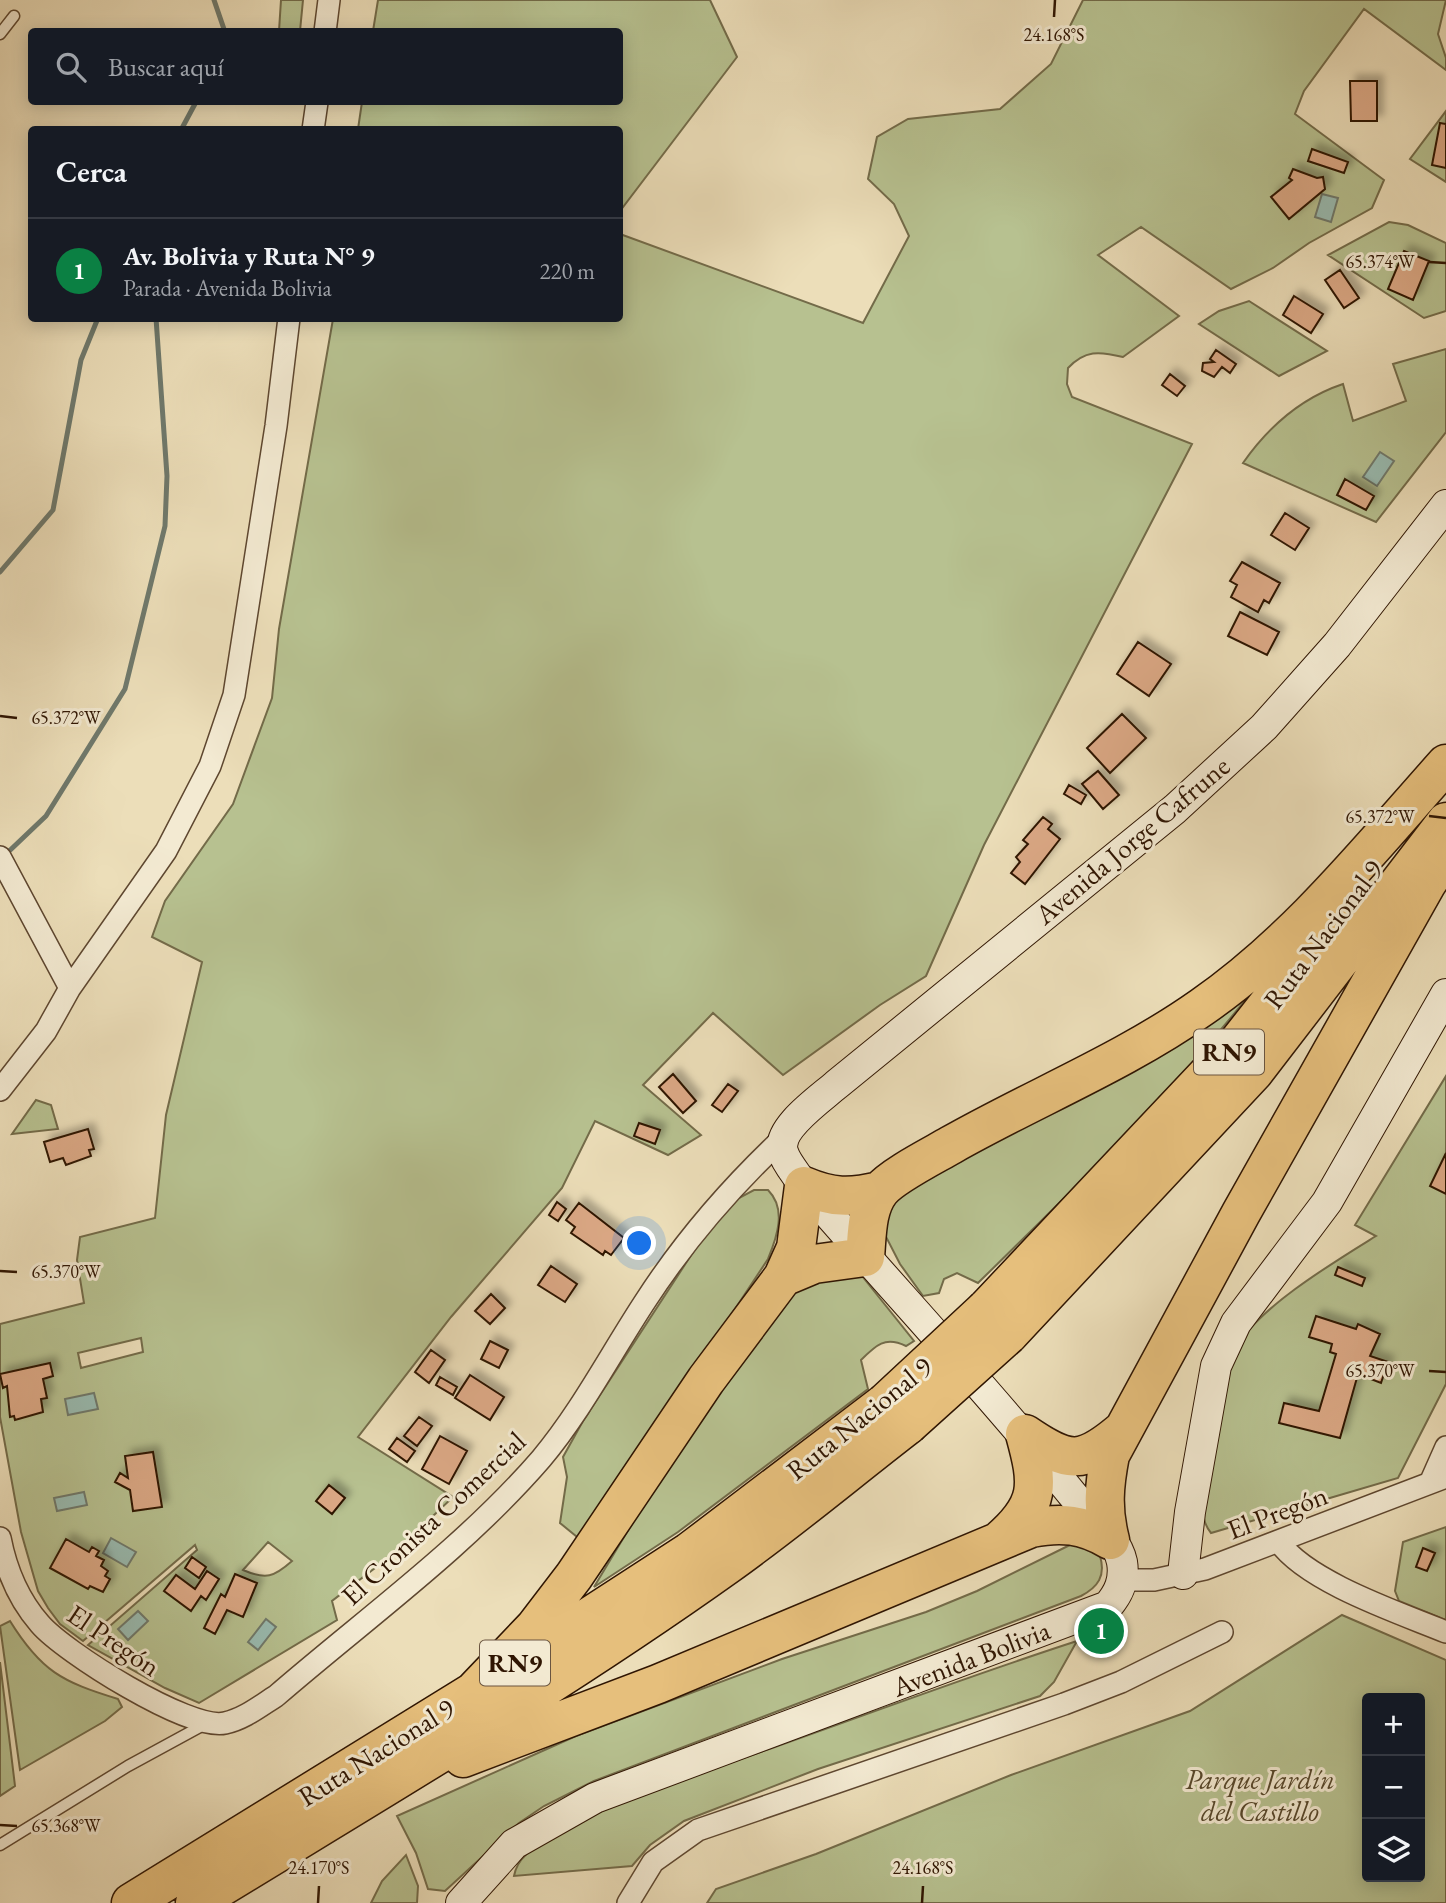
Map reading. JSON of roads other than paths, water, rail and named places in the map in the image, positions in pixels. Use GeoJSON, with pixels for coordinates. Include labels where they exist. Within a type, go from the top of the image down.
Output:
{"type":"FeatureCollection","features":[{"type":"Feature","properties":{"kind":"highway"},"geometry":{"type":"LineString","coordinates":[[473,1692],[535,1626],[574,1576],[706,1380],[783,1277],[796,1248],[804,1186],[827,1196],[849,1198],[880,1191],[931,1156],[1020,1106],[1130,1052],[1202,1008],[1270,956],[1317,909],[1446,764]]}},
{"type":"Feature","properties":{"kind":"highway","name":"Ruta Nacional 9"},"geometry":{"type":"LineString","coordinates":[[997,1322],[1239,1041],[1446,773]]}},
{"type":"Feature","properties":{"kind":"highway","name":"Ruta Nacional 9"},"geometry":{"type":"LineString","coordinates":[[195,1903],[560,1677],[729,1563],[997,1322],[1254,1072],[1446,822]]}},
{"type":"Feature","properties":{"kind":"highway"},"geometry":{"type":"LineString","coordinates":[[1110,1539],[1103,1514],[1104,1487],[1110,1455],[1241,1213],[1427,883],[1446,855]]}},
{"type":"Feature","properties":{"kind":"highway"},"geometry":{"type":"LineString","coordinates":[[783,1277],[814,1264],[866,1258],[868,1221],[880,1191]]}},
{"type":"Feature","properties":{"kind":"highway","name":"Ruta Nacional 9"},"geometry":{"type":"LineString","coordinates":[[131,1903],[473,1692],[896,1414]]}},
{"type":"Feature","properties":{"kind":"highway"},"geometry":{"type":"LineString","coordinates":[[1025,1434],[1055,1454],[1076,1457],[1094,1452],[1123,1430]]}},
{"type":"Feature","properties":{"kind":"highway"},"geometry":{"type":"LineString","coordinates":[[995,1544],[1019,1523],[1030,1507],[1035,1489],[1035,1470],[1025,1434]]}},
{"type":"Feature","properties":{"kind":"highway"},"geometry":{"type":"LineString","coordinates":[[367,1797],[394,1791],[464,1758],[658,1684],[1031,1528],[1052,1524],[1087,1526],[1110,1539]]}},
{"type":"Feature","properties":{"kind":"street"},"geometry":{"type":"LineString","coordinates":[[326,28],[329,0]]}},
{"type":"Feature","properties":{"kind":"street"},"geometry":{"type":"LineString","coordinates":[[314,126],[317,105]]}},
{"type":"Feature","properties":{"kind":"street"},"geometry":{"type":"LineString","coordinates":[[0,1090],[46,1031],[70,988],[166,851],[210,766],[234,695],[276,426],[289,322]]}},
{"type":"Feature","properties":{"kind":"street","name":"Avenida Jorge Cafrune"},"geometry":{"type":"LineString","coordinates":[[782,1139],[794,1121],[836,1085],[1175,809],[1264,727],[1337,645],[1446,505]]}},
{"type":"Feature","properties":{"kind":"street"},"geometry":{"type":"LineString","coordinates":[[0,857],[70,988]]}},
{"type":"Feature","properties":{"kind":"street"},"geometry":{"type":"LineString","coordinates":[[1183,1574],[1194,1487],[1216,1366],[1236,1323],[1327,1202],[1446,994]]}},
{"type":"Feature","properties":{"kind":"street"},"geometry":{"type":"LineString","coordinates":[[782,1139],[783,1153],[804,1186],[1025,1434],[1110,1539],[1122,1560],[1123,1580]]}},
{"type":"Feature","properties":{"kind":"street","name":"El Cronista Comercial"},"geometry":{"type":"LineString","coordinates":[[207,1723],[224,1724],[276,1696],[439,1559],[504,1497],[541,1459],[572,1419],[685,1242],[737,1181],[782,1139]]}},
{"type":"Feature","properties":{"kind":"street"},"geometry":{"type":"LineString","coordinates":[[1438,1480],[1446,1447]]}},
{"type":"Feature","properties":{"kind":"street","name":"El Pregón"},"geometry":{"type":"LineString","coordinates":[[1123,1580],[1154,1580],[1205,1569],[1438,1480]]}},
{"type":"Feature","properties":{"kind":"street","name":"El Pregón"},"geometry":{"type":"LineString","coordinates":[[0,1538],[23,1602],[50,1633],[68,1649],[165,1707],[207,1723]]}},
{"type":"Feature","properties":{"kind":"street"},"geometry":{"type":"LineString","coordinates":[[1279,1542],[1289,1556],[1348,1591],[1446,1632]]}},
{"type":"Feature","properties":{"kind":"street","name":"Avenida Bolivia"},"geometry":{"type":"LineString","coordinates":[[461,1903],[514,1844],[595,1798],[1108,1606],[1118,1594],[1123,1580]]}},
{"type":"Feature","properties":{"kind":"street"},"geometry":{"type":"LineString","coordinates":[[628,1903],[653,1862],[698,1830],[1063,1704],[1121,1682],[1222,1632]]}},
{"type":"Feature","properties":{"kind":"lane"},"geometry":{"type":"LineString","coordinates":[[0,34],[14,16]]}},
{"type":"Feature","properties":{"kind":"lane"},"geometry":{"type":"LineString","coordinates":[[0,1845],[128,1766],[207,1723]]}},
{"type":"Feature","properties":{"kind":"water"},"geometry":{"type":"Polygon","coordinates":[[[1322,194],[1338,198],[1331,222],[1315,217],[1322,194]]]}},
{"type":"Feature","properties":{"kind":"water"},"geometry":{"type":"Polygon","coordinates":[[[1380,452],[1394,461],[1377,486],[1363,477],[1380,452]]]}},
{"type":"Feature","properties":{"kind":"water"},"geometry":{"type":"Polygon","coordinates":[[[94,1393],[98,1409],[68,1415],[65,1399],[94,1393]]]}},
{"type":"Feature","properties":{"kind":"water"},"geometry":{"type":"Polygon","coordinates":[[[84,1492],[87,1505],[57,1511],[54,1498],[84,1492]]]}},
{"type":"Feature","properties":{"kind":"water"},"geometry":{"type":"Polygon","coordinates":[[[111,1538],[136,1552],[127,1567],[103,1553],[111,1538]]]}},
{"type":"Feature","properties":{"kind":"water"},"geometry":{"type":"Polygon","coordinates":[[[138,1611],[148,1621],[128,1640],[118,1629],[138,1611]]]}},
{"type":"Feature","properties":{"kind":"water"},"geometry":{"type":"Polygon","coordinates":[[[266,1619],[276,1627],[258,1650],[248,1642],[266,1619]]]}},
{"type":"Feature","properties":{"kind":"waterway"},"geometry":{"type":"LineString","coordinates":[[214,0],[224,28]]}},
{"type":"Feature","properties":{"kind":"waterway"},"geometry":{"type":"LineString","coordinates":[[183,126],[194,105]]}},
{"type":"Feature","properties":{"kind":"waterway"},"geometry":{"type":"LineString","coordinates":[[0,572],[53,510],[81,360],[96,322]]}},
{"type":"Feature","properties":{"kind":"waterway"},"geometry":{"type":"LineString","coordinates":[[5,855],[46,816],[125,689],[165,526],[167,476],[156,322]]}},
{"type":"Feature","properties":{"kind":"place","name":"Av. Bolivia y Ruta N° 9"},"geometry":{"type":"Point","coordinates":[1101,1631]}},
{"type":"Feature","properties":{"kind":"park label","name":"Parque Jardín del Castillo"},"geometry":{"type":"Point","coordinates":[1260,1795]}}]}
